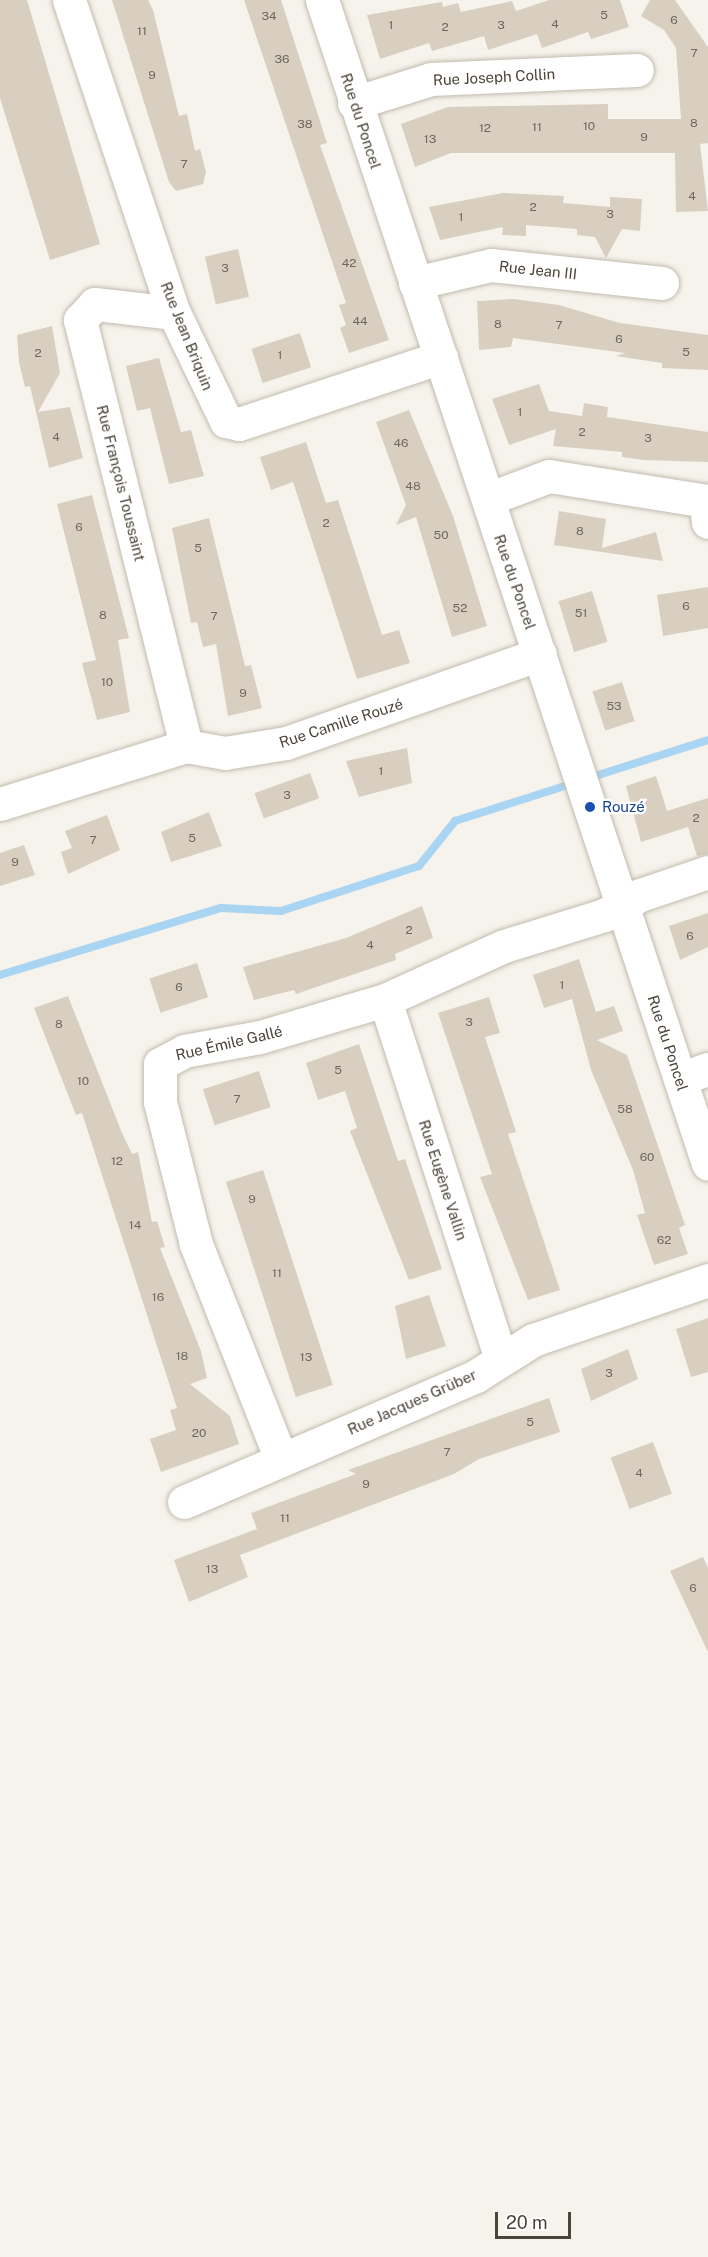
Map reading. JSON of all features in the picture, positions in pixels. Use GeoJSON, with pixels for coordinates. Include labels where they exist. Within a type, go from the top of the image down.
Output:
{"type":"FeatureCollection","features":[{"type":"Feature","properties":{"kind":"street","name":"Rue Jean Briquin"},"geometry":{"type":"LineString","coordinates":[[69,0],[174,313],[218,412],[239,424],[441,357]]}},
{"type":"Feature","properties":{"kind":"street","name":"Rue du Poncel"},"geometry":{"type":"LineString","coordinates":[[322,0],[354,103],[441,357],[622,904],[694,1074],[708,1164]]}},
{"type":"Feature","properties":{"kind":"street","name":"Rue Joseph Collin"},"geometry":{"type":"LineString","coordinates":[[354,103],[431,78],[637,70]]}},
{"type":"Feature","properties":{"kind":"street","name":"Rue Jean III"},"geometry":{"type":"LineString","coordinates":[[415,283],[491,266],[662,283]]}},
{"type":"Feature","properties":{"kind":"street","name":"Rue François Toussaint"},"geometry":{"type":"LineString","coordinates":[[174,313],[95,304],[80,320],[186,746]]}},
{"type":"Feature","properties":{"kind":"street"},"geometry":{"type":"LineString","coordinates":[[488,499],[549,476],[706,501],[708,522]]}},
{"type":"Feature","properties":{"kind":"street","name":"Rue Camille Rouzé"},"geometry":{"type":"LineString","coordinates":[[0,804],[186,746],[225,753],[286,743],[540,654]]}},
{"type":"Feature","properties":{"kind":"street","name":"Rue Émile Gallé"},"geometry":{"type":"LineString","coordinates":[[281,1459],[196,1244],[157,1075],[160,1064],[184,1051],[260,1037],[386,1000],[504,946],[708,872]]}},
{"type":"Feature","properties":{"kind":"street","name":"Rue Eugène Vallin"},"geometry":{"type":"LineString","coordinates":[[386,1000],[501,1359]]}},
{"type":"Feature","properties":{"kind":"street","name":"Rue Jacques Grüber"},"geometry":{"type":"LineString","coordinates":[[184,1502],[476,1376],[533,1340],[708,1280]]}},
{"type":"Feature","properties":{"kind":"building"},"geometry":{"type":"Polygon","coordinates":[[[0,0],[27,0],[100,244],[50,260],[0,98],[0,0]]]}},
{"type":"Feature","properties":{"kind":"building"},"geometry":{"type":"Polygon","coordinates":[[[112,0],[148,0],[153,10],[179,116],[187,114],[195,151],[200,149],[206,172],[203,184],[176,191],[169,182],[112,0]]]}},
{"type":"Feature","properties":{"kind":"building"},"geometry":{"type":"Polygon","coordinates":[[[244,0],[281,0],[327,143],[320,145],[389,340],[349,353],[340,328],[346,325],[339,305],[346,303],[244,0]]]}},
{"type":"Feature","properties":{"kind":"building"},"geometry":{"type":"Polygon","coordinates":[[[549,0],[620,0],[629,27],[591,39],[588,32],[542,48],[537,34],[488,50],[484,36],[432,51],[429,43],[380,59],[367,15],[442,2],[443,7],[458,3],[461,12],[512,1],[516,11],[549,0]]]}},
{"type":"Feature","properties":{"kind":"building"},"geometry":{"type":"Polygon","coordinates":[[[650,0],[675,0],[708,47],[708,143],[700,144],[708,211],[676,212],[675,153],[451,153],[415,167],[401,124],[448,107],[608,104],[608,119],[681,119],[676,48],[664,30],[641,16],[650,0]]]}},
{"type":"Feature","properties":{"kind":"building"},"geometry":{"type":"Polygon","coordinates":[[[503,193],[564,196],[563,203],[610,207],[610,197],[642,199],[640,231],[622,229],[606,258],[595,237],[577,235],[577,229],[526,225],[526,236],[502,235],[503,227],[440,240],[429,207],[503,193]]]}},
{"type":"Feature","properties":{"kind":"building"},"geometry":{"type":"Polygon","coordinates":[[[238,249],[249,297],[216,304],[205,257],[238,249]]]}},
{"type":"Feature","properties":{"kind":"building"},"geometry":{"type":"Polygon","coordinates":[[[513,299],[559,305],[620,323],[708,335],[708,370],[662,368],[662,363],[616,356],[625,353],[513,338],[511,347],[479,350],[477,301],[513,299]]]}},
{"type":"Feature","properties":{"kind":"building"},"geometry":{"type":"Polygon","coordinates":[[[52,326],[60,373],[38,412],[70,407],[83,458],[49,468],[30,386],[25,387],[19,362],[17,335],[52,326]]]}},
{"type":"Feature","properties":{"kind":"building"},"geometry":{"type":"Polygon","coordinates":[[[300,333],[311,367],[263,383],[251,349],[300,333]]]}},
{"type":"Feature","properties":{"kind":"building"},"geometry":{"type":"Polygon","coordinates":[[[159,358],[181,432],[191,430],[204,476],[169,484],[150,408],[137,411],[126,366],[159,358]]]}},
{"type":"Feature","properties":{"kind":"building"},"geometry":{"type":"Polygon","coordinates":[[[539,384],[549,411],[582,416],[584,403],[608,407],[607,417],[708,432],[708,462],[644,460],[622,457],[622,452],[553,446],[556,429],[509,445],[492,399],[539,384]]]}},
{"type":"Feature","properties":{"kind":"building"},"geometry":{"type":"Polygon","coordinates":[[[409,410],[453,516],[487,626],[452,637],[416,517],[396,525],[406,505],[376,422],[409,410]]]}},
{"type":"Feature","properties":{"kind":"building"},"geometry":{"type":"Polygon","coordinates":[[[306,442],[326,503],[338,500],[382,635],[399,630],[410,663],[357,679],[293,482],[271,490],[260,457],[306,442]]]}},
{"type":"Feature","properties":{"kind":"building"},"geometry":{"type":"Polygon","coordinates":[[[92,495],[129,638],[118,640],[130,712],[97,720],[82,663],[96,660],[57,504],[92,495]]]}},
{"type":"Feature","properties":{"kind":"building"},"geometry":{"type":"Polygon","coordinates":[[[559,511],[606,519],[602,548],[656,532],[663,561],[554,545],[559,511]]]}},
{"type":"Feature","properties":{"kind":"building"},"geometry":{"type":"Polygon","coordinates":[[[209,518],[245,666],[251,665],[262,708],[228,716],[216,644],[203,647],[197,622],[191,623],[172,528],[209,518]]]}},
{"type":"Feature","properties":{"kind":"building"},"geometry":{"type":"Polygon","coordinates":[[[708,587],[708,628],[663,636],[657,595],[708,587]]]}},
{"type":"Feature","properties":{"kind":"building"},"geometry":{"type":"Polygon","coordinates":[[[592,591],[607,642],[574,652],[559,601],[592,591]]]}},
{"type":"Feature","properties":{"kind":"building"},"geometry":{"type":"Polygon","coordinates":[[[622,682],[635,721],[605,731],[593,692],[622,682]]]}},
{"type":"Feature","properties":{"kind":"building"},"geometry":{"type":"Polygon","coordinates":[[[407,748],[412,783],[359,797],[346,761],[407,748]]]}},
{"type":"Feature","properties":{"kind":"building"},"geometry":{"type":"Polygon","coordinates":[[[310,773],[319,798],[264,819],[255,793],[310,773]]]}},
{"type":"Feature","properties":{"kind":"building"},"geometry":{"type":"Polygon","coordinates":[[[656,776],[667,811],[708,798],[708,854],[697,856],[688,827],[641,842],[626,786],[656,776]]]}},
{"type":"Feature","properties":{"kind":"building"},"geometry":{"type":"Polygon","coordinates":[[[209,812],[222,846],[171,862],[161,832],[209,812]]]}},
{"type":"Feature","properties":{"kind":"building"},"geometry":{"type":"Polygon","coordinates":[[[107,815],[120,850],[68,874],[61,852],[72,848],[65,831],[107,815]]]}},
{"type":"Feature","properties":{"kind":"building"},"geometry":{"type":"Polygon","coordinates":[[[24,845],[35,875],[0,886],[0,853],[24,845]]]}},
{"type":"Feature","properties":{"kind":"building"},"geometry":{"type":"Polygon","coordinates":[[[422,906],[433,938],[395,954],[396,960],[296,994],[294,990],[254,1000],[243,967],[346,938],[422,906]]]}},
{"type":"Feature","properties":{"kind":"building"},"geometry":{"type":"Polygon","coordinates":[[[708,913],[708,947],[680,960],[669,926],[708,913]]]}},
{"type":"Feature","properties":{"kind":"building"},"geometry":{"type":"Polygon","coordinates":[[[579,959],[596,1012],[614,1006],[623,1031],[597,1040],[627,1055],[685,1225],[679,1228],[688,1254],[654,1265],[637,1215],[645,1213],[633,1170],[591,1070],[572,999],[544,1008],[533,975],[579,959]]]}},
{"type":"Feature","properties":{"kind":"building"},"geometry":{"type":"Polygon","coordinates":[[[197,963],[208,997],[161,1013],[149,978],[197,963]]]}},
{"type":"Feature","properties":{"kind":"building"},"geometry":{"type":"Polygon","coordinates":[[[68,996],[122,1133],[132,1154],[138,1152],[152,1222],[157,1221],[165,1247],[160,1248],[201,1351],[207,1378],[190,1384],[230,1416],[239,1444],[161,1472],[150,1439],[176,1430],[170,1410],[177,1408],[82,1113],[76,1115],[34,1008],[68,996]]]}},
{"type":"Feature","properties":{"kind":"building"},"geometry":{"type":"Polygon","coordinates":[[[489,997],[500,1033],[485,1037],[516,1132],[508,1134],[560,1290],[528,1300],[480,1177],[492,1174],[438,1013],[489,997]]]}},
{"type":"Feature","properties":{"kind":"building"},"geometry":{"type":"Polygon","coordinates":[[[359,1044],[398,1161],[405,1159],[442,1269],[409,1280],[350,1131],[357,1128],[345,1091],[318,1100],[306,1063],[359,1044]]]}},
{"type":"Feature","properties":{"kind":"building"},"geometry":{"type":"Polygon","coordinates":[[[259,1071],[271,1107],[215,1125],[203,1089],[259,1071]]]}},
{"type":"Feature","properties":{"kind":"building"},"geometry":{"type":"Polygon","coordinates":[[[263,1170],[333,1385],[296,1397],[226,1182],[263,1170]]]}},
{"type":"Feature","properties":{"kind":"building"},"geometry":{"type":"Polygon","coordinates":[[[429,1295],[446,1346],[406,1359],[395,1306],[429,1295]]]}},
{"type":"Feature","properties":{"kind":"building"},"geometry":{"type":"Polygon","coordinates":[[[708,1318],[708,1372],[691,1377],[676,1329],[708,1318]]]}},
{"type":"Feature","properties":{"kind":"building"},"geometry":{"type":"Polygon","coordinates":[[[628,1349],[638,1379],[591,1401],[581,1369],[628,1349]]]}},
{"type":"Feature","properties":{"kind":"building"},"geometry":{"type":"Polygon","coordinates":[[[549,1398],[560,1432],[479,1459],[454,1474],[240,1555],[248,1577],[189,1602],[174,1560],[257,1529],[251,1513],[356,1474],[348,1470],[549,1398]]]}},
{"type":"Feature","properties":{"kind":"building"},"geometry":{"type":"Polygon","coordinates":[[[653,1442],[672,1494],[630,1509],[611,1457],[653,1442]]]}},
{"type":"Feature","properties":{"kind":"building"},"geometry":{"type":"Polygon","coordinates":[[[703,1557],[708,1568],[708,1652],[670,1571],[703,1557]]]}},
{"type":"Feature","properties":{"kind":"waterway"},"geometry":{"type":"LineString","coordinates":[[589,778],[708,740]]}},
{"type":"Feature","properties":{"kind":"waterway"},"geometry":{"type":"LineString","coordinates":[[0,975],[221,908],[281,911],[419,866],[455,821],[574,783]]}},
{"type":"Feature","properties":{"kind":"place","name":"Rouzé"},"geometry":{"type":"Point","coordinates":[590,807]}}]}
